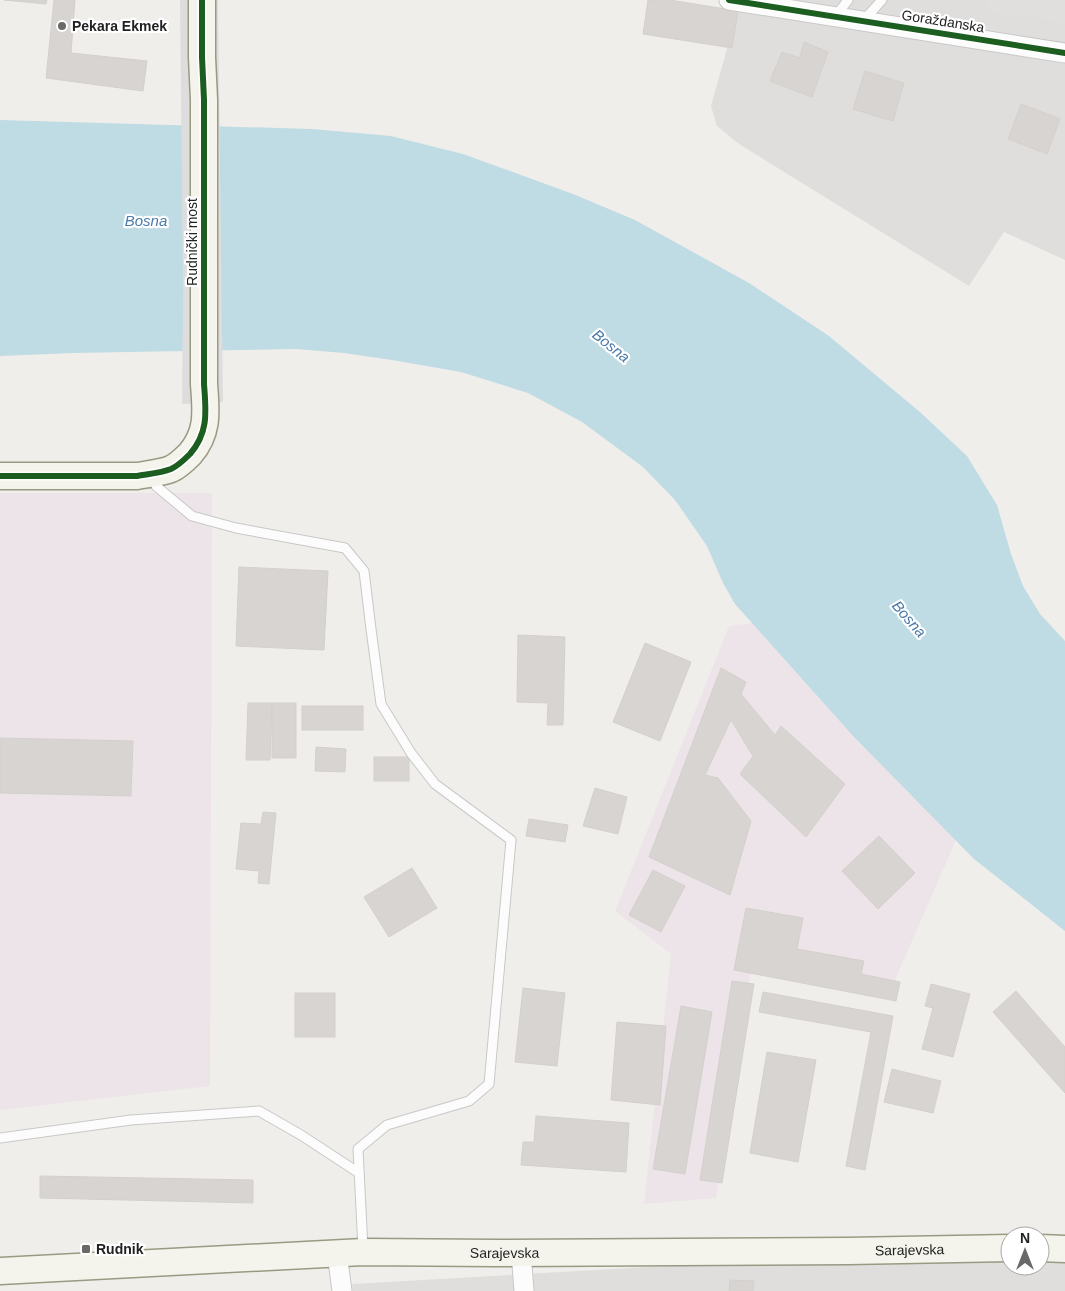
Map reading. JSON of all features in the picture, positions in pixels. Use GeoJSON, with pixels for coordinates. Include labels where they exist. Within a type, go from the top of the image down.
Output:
{"type":"FeatureCollection","features":[{"type":"Feature","properties":{"kind":"main road","name":"Rudnički most"},"geometry":{"type":"LineString","coordinates":[[0,476],[137,476],[155,473],[172,468],[186,458],[196,447],[203,433],[206,409],[204,384],[202,0]]}},
{"type":"Feature","properties":{"kind":"main road","name":"Sarajevska"},"geometry":{"type":"LineString","coordinates":[[0,1271],[363,1252],[848,1251],[1000,1248]]}},
{"type":"Feature","properties":{"kind":"main road"},"geometry":{"type":"LineString","coordinates":[[1050,1248],[1065,1249]]}},
{"type":"Feature","properties":{"kind":"street","name":"Goraždanska"},"geometry":{"type":"LineString","coordinates":[[729,0],[1065,53]]}},
{"type":"Feature","properties":{"kind":"street"},"geometry":{"type":"LineString","coordinates":[[522,1252],[524,1291]]}},
{"type":"Feature","properties":{"kind":"street"},"geometry":{"type":"LineString","coordinates":[[337,1253],[342,1291]]}},
{"type":"Feature","properties":{"kind":"lane"},"geometry":{"type":"LineString","coordinates":[[835,17],[848,0]]}},
{"type":"Feature","properties":{"kind":"lane"},"geometry":{"type":"LineString","coordinates":[[863,21],[882,0]]}},
{"type":"Feature","properties":{"kind":"lane"},"geometry":{"type":"LineString","coordinates":[[155,473],[156,486],[192,516],[236,528],[345,548],[364,570],[381,704],[411,754],[436,784],[511,840],[489,1084],[469,1101],[386,1125],[358,1149],[363,1252]]}},
{"type":"Feature","properties":{"kind":"lane"},"geometry":{"type":"LineString","coordinates":[[0,1138],[131,1120],[259,1111],[301,1135],[359,1173]]}},
{"type":"Feature","properties":{"kind":"shaded area"},"geometry":{"type":"Polygon","coordinates":[[[740,0],[1065,0],[1065,260],[1004,232],[969,286],[739,144],[717,126],[711,106],[740,0]]]}},
{"type":"Feature","properties":{"kind":"shaded area"},"geometry":{"type":"Polygon","coordinates":[[[987,0],[1065,0],[1065,23],[985,11],[987,0]]]}},
{"type":"Feature","properties":{"kind":"shaded area"},"geometry":{"type":"Polygon","coordinates":[[[0,493],[212,493],[210,1086],[0,1110],[0,493]]]}},
{"type":"Feature","properties":{"kind":"shaded area"},"geometry":{"type":"Polygon","coordinates":[[[752,623],[854,737],[956,840],[888,996],[751,971],[716,1198],[644,1204],[671,954],[615,911],[729,626],[752,623]]]}},
{"type":"Feature","properties":{"kind":"shaded area"},"geometry":{"type":"Polygon","coordinates":[[[962,1249],[1000,1254],[1000,1276],[1050,1276],[1050,1259],[1065,1261],[1065,1291],[353,1291],[352,1284],[962,1249]]]}},
{"type":"Feature","properties":{"kind":"water","name":"Bosna"},"geometry":{"type":"Polygon","coordinates":[[[0,120],[312,129],[391,136],[463,154],[573,194],[635,220],[749,283],[829,336],[921,413],[967,456],[997,505],[1011,554],[1023,586],[1040,614],[1065,641],[1065,931],[974,859],[854,737],[735,604],[723,583],[707,546],[675,500],[643,467],[582,422],[528,393],[461,372],[344,353],[296,349],[0,356],[0,120]]]}},
{"type":"Feature","properties":{"kind":"pier"},"geometry":{"type":"Polygon","coordinates":[[[180,0],[218,0],[223,402],[182,404],[183,290],[180,0]]]}},
{"type":"Feature","properties":{"kind":"building"},"geometry":{"type":"Polygon","coordinates":[[[4,0],[47,0],[46,4],[4,0]]]}},
{"type":"Feature","properties":{"kind":"building","name":"Pekara Ekmek"},"geometry":{"type":"Polygon","coordinates":[[[54,0],[75,0],[71,53],[147,61],[143,91],[46,78],[54,0]]]}},
{"type":"Feature","properties":{"kind":"building"},"geometry":{"type":"Polygon","coordinates":[[[648,0],[670,0],[738,11],[732,48],[643,34],[648,0]]]}},
{"type":"Feature","properties":{"kind":"building"},"geometry":{"type":"Polygon","coordinates":[[[804,42],[828,52],[812,97],[770,81],[782,52],[800,58],[804,42]]]}},
{"type":"Feature","properties":{"kind":"building"},"geometry":{"type":"Polygon","coordinates":[[[865,71],[904,83],[893,121],[853,109],[865,71]]]}},
{"type":"Feature","properties":{"kind":"building"},"geometry":{"type":"Polygon","coordinates":[[[1021,104],[1060,119],[1047,154],[1008,139],[1021,104]]]}},
{"type":"Feature","properties":{"kind":"building"},"geometry":{"type":"Polygon","coordinates":[[[239,567],[328,571],[324,650],[236,646],[239,567]]]}},
{"type":"Feature","properties":{"kind":"building"},"geometry":{"type":"Polygon","coordinates":[[[518,635],[565,637],[563,725],[547,725],[548,703],[517,702],[518,635]]]}},
{"type":"Feature","properties":{"kind":"building"},"geometry":{"type":"Polygon","coordinates":[[[645,643],[691,662],[660,741],[613,722],[645,643]]]}},
{"type":"Feature","properties":{"kind":"building"},"geometry":{"type":"Polygon","coordinates":[[[721,668],[746,682],[741,694],[775,735],[781,726],[845,784],[806,837],[740,774],[753,756],[731,720],[705,775],[718,778],[751,821],[730,895],[649,857],[721,668]]]}},
{"type":"Feature","properties":{"kind":"building"},"geometry":{"type":"Polygon","coordinates":[[[248,703],[272,703],[270,760],[246,760],[248,703]]]}},
{"type":"Feature","properties":{"kind":"building"},"geometry":{"type":"Polygon","coordinates":[[[272,703],[296,703],[296,758],[272,758],[272,703]]]}},
{"type":"Feature","properties":{"kind":"building"},"geometry":{"type":"Polygon","coordinates":[[[302,706],[363,706],[363,730],[302,730],[302,706]]]}},
{"type":"Feature","properties":{"kind":"building"},"geometry":{"type":"Polygon","coordinates":[[[0,738],[133,741],[131,796],[0,793],[0,738]]]}},
{"type":"Feature","properties":{"kind":"building"},"geometry":{"type":"Polygon","coordinates":[[[316,747],[346,749],[345,772],[315,771],[316,747]]]}},
{"type":"Feature","properties":{"kind":"building"},"geometry":{"type":"Polygon","coordinates":[[[374,757],[409,757],[409,781],[374,781],[374,757]]]}},
{"type":"Feature","properties":{"kind":"building"},"geometry":{"type":"Polygon","coordinates":[[[595,788],[627,797],[618,834],[583,826],[595,788]]]}},
{"type":"Feature","properties":{"kind":"building"},"geometry":{"type":"Polygon","coordinates":[[[263,812],[276,813],[269,884],[258,883],[259,871],[236,869],[241,823],[261,824],[263,812]]]}},
{"type":"Feature","properties":{"kind":"building"},"geometry":{"type":"Polygon","coordinates":[[[529,819],[568,825],[565,842],[526,836],[529,819]]]}},
{"type":"Feature","properties":{"kind":"building"},"geometry":{"type":"Polygon","coordinates":[[[879,836],[915,873],[878,909],[842,871],[879,836]]]}},
{"type":"Feature","properties":{"kind":"building"},"geometry":{"type":"Polygon","coordinates":[[[412,868],[437,908],[389,937],[364,897],[412,868]]]}},
{"type":"Feature","properties":{"kind":"building"},"geometry":{"type":"Polygon","coordinates":[[[653,870],[685,886],[661,932],[629,915],[653,870]]]}},
{"type":"Feature","properties":{"kind":"building"},"geometry":{"type":"Polygon","coordinates":[[[746,908],[803,918],[797,949],[864,961],[861,974],[900,982],[896,1001],[734,970],[746,908]]]}},
{"type":"Feature","properties":{"kind":"building"},"geometry":{"type":"Polygon","coordinates":[[[732,981],[754,984],[722,1183],[700,1180],[732,981]]]}},
{"type":"Feature","properties":{"kind":"building"},"geometry":{"type":"Polygon","coordinates":[[[931,984],[970,994],[953,1057],[922,1049],[933,1008],[925,1006],[931,984]]]}},
{"type":"Feature","properties":{"kind":"building"},"geometry":{"type":"Polygon","coordinates":[[[523,988],[565,993],[557,1066],[515,1062],[523,988]]]}},
{"type":"Feature","properties":{"kind":"building"},"geometry":{"type":"Polygon","coordinates":[[[1016,991],[1065,1047],[1065,1093],[993,1012],[1016,991]]]}},
{"type":"Feature","properties":{"kind":"building"},"geometry":{"type":"Polygon","coordinates":[[[763,992],[893,1016],[865,1170],[846,1166],[871,1032],[759,1012],[763,992]]]}},
{"type":"Feature","properties":{"kind":"building"},"geometry":{"type":"Polygon","coordinates":[[[295,993],[335,993],[335,1037],[295,1037],[295,993]]]}},
{"type":"Feature","properties":{"kind":"building"},"geometry":{"type":"Polygon","coordinates":[[[681,1006],[712,1012],[685,1174],[653,1169],[681,1006]]]}},
{"type":"Feature","properties":{"kind":"building"},"geometry":{"type":"Polygon","coordinates":[[[617,1022],[666,1026],[660,1105],[611,1100],[617,1022]]]}},
{"type":"Feature","properties":{"kind":"building"},"geometry":{"type":"Polygon","coordinates":[[[767,1052],[816,1060],[798,1162],[750,1153],[767,1052]]]}},
{"type":"Feature","properties":{"kind":"building"},"geometry":{"type":"Polygon","coordinates":[[[892,1069],[941,1081],[933,1113],[884,1102],[892,1069]]]}},
{"type":"Feature","properties":{"kind":"building"},"geometry":{"type":"Polygon","coordinates":[[[536,1116],[629,1123],[626,1172],[521,1165],[523,1142],[534,1142],[536,1116]]]}},
{"type":"Feature","properties":{"kind":"building"},"geometry":{"type":"Polygon","coordinates":[[[40,1176],[253,1180],[253,1203],[40,1198],[40,1176]]]}},
{"type":"Feature","properties":{"kind":"building"},"geometry":{"type":"Polygon","coordinates":[[[730,1280],[754,1281],[753,1291],[729,1291],[730,1280]]]}},
{"type":"Feature","properties":{"kind":"cycle path"},"geometry":{"type":"LineString","coordinates":[[0,476],[137,476],[159,472],[171,469],[181,462],[190,454],[200,438],[205,421],[202,0]]}},
{"type":"Feature","properties":{"kind":"cycle path"},"geometry":{"type":"LineString","coordinates":[[729,0],[1065,53]]}},
{"type":"Feature","properties":{"kind":"place","name":"Pekara Ekmek"},"geometry":{"type":"Point","coordinates":[62,26]}},
{"type":"Feature","properties":{"kind":"place","name":"Rudnik"},"geometry":{"type":"Point","coordinates":[86,1249]}}]}
